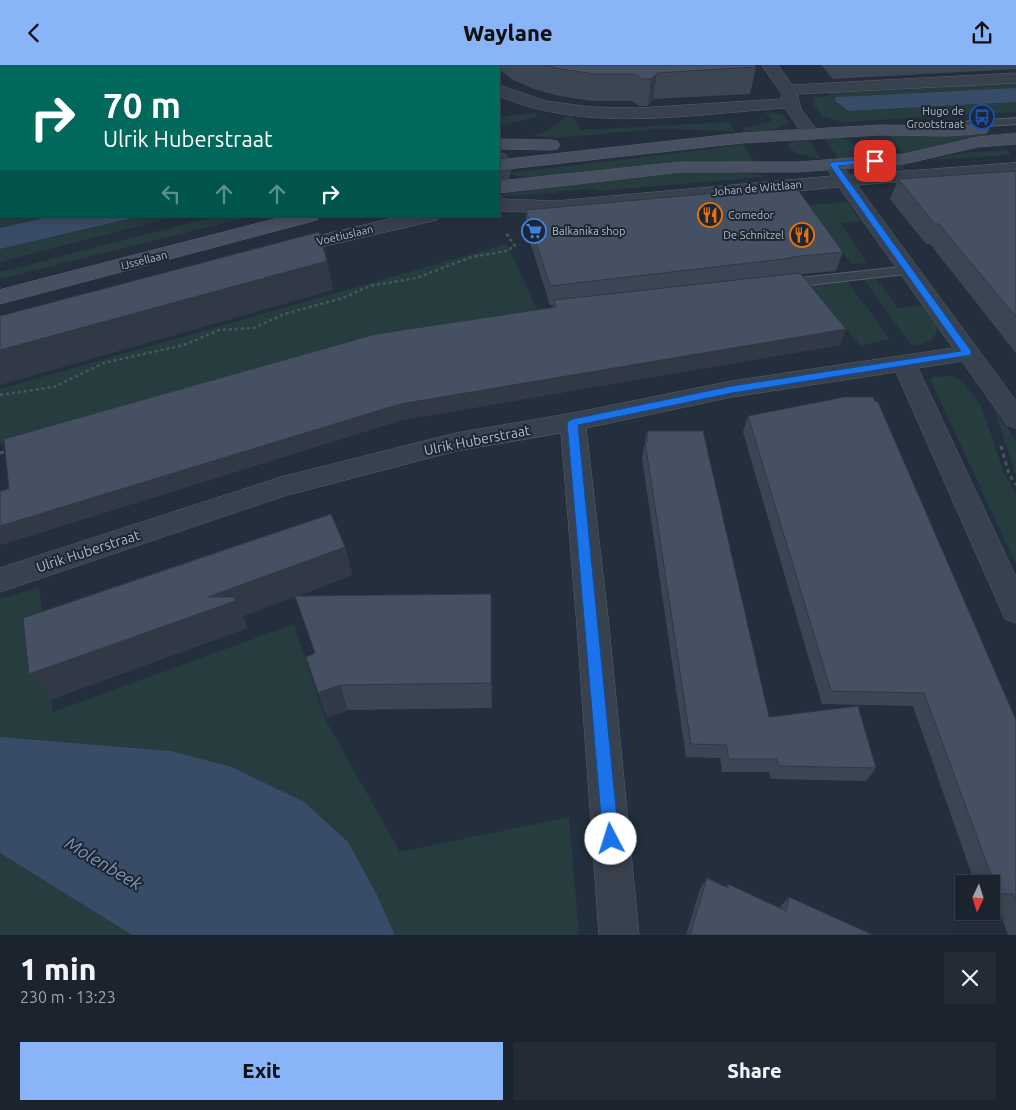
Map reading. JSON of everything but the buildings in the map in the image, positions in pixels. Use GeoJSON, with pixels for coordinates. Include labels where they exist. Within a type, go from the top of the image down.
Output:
{"type":"FeatureCollection","features":[{"type":"Feature","properties":{"kind":"main road"},"geometry":{"type":"LineString","coordinates":[[500,167],[707,141],[880,130],[948,131],[1016,127]]}},
{"type":"Feature","properties":{"kind":"main road"},"geometry":{"type":"LineString","coordinates":[[848,132],[868,139],[875,145],[877,152],[875,161]]}},
{"type":"Feature","properties":{"kind":"main road"},"geometry":{"type":"LineString","coordinates":[[500,144],[540,145],[654,137],[707,141]]}},
{"type":"Feature","properties":{"kind":"main road","name":"Johan de Wittlaan"},"geometry":{"type":"LineString","coordinates":[[778,137],[769,145],[768,150],[776,158],[798,167]]}},
{"type":"Feature","properties":{"kind":"main road","name":"Johan de Wittlaan"},"geometry":{"type":"LineString","coordinates":[[500,187],[681,167],[798,167],[913,158],[978,142],[1016,139]]}},
{"type":"Feature","properties":{"kind":"main road"},"geometry":{"type":"LineString","coordinates":[[288,223],[307,217]]}},
{"type":"Feature","properties":{"kind":"main road"},"geometry":{"type":"LineString","coordinates":[[288,223],[326,217]]}},
{"type":"Feature","properties":{"kind":"main road","name":"IJssellaan"},"geometry":{"type":"LineString","coordinates":[[0,297],[288,223]]}},
{"type":"Feature","properties":{"kind":"street"},"geometry":{"type":"LineString","coordinates":[[770,65],[811,134]]}},
{"type":"Feature","properties":{"kind":"street"},"geometry":{"type":"LineString","coordinates":[[500,90],[542,105],[598,112],[631,113],[789,97],[1016,78]]}},
{"type":"Feature","properties":{"kind":"street"},"geometry":{"type":"LineString","coordinates":[[832,164],[1016,419]]}},
{"type":"Feature","properties":{"kind":"street","name":"Johan de Wittlaan"},"geometry":{"type":"LineString","coordinates":[[500,205],[556,207],[1016,168]]}},
{"type":"Feature","properties":{"kind":"street","name":"Voetiuslaan"},"geometry":{"type":"LineString","coordinates":[[270,254],[338,236],[425,217]]}},
{"type":"Feature","properties":{"kind":"street","name":"Ulrik Huberstraat"},"geometry":{"type":"LineString","coordinates":[[0,580],[281,487],[456,442],[573,422],[732,389],[968,353]]}},
{"type":"Feature","properties":{"kind":"street"},"geometry":{"type":"LineString","coordinates":[[904,363],[1016,610]]}},
{"type":"Feature","properties":{"kind":"street"},"geometry":{"type":"LineString","coordinates":[[573,422],[592,617],[619,935]]}},
{"type":"Feature","properties":{"kind":"lane"},"geometry":{"type":"LineString","coordinates":[[880,130],[1016,121]]}},
{"type":"Feature","properties":{"kind":"lane"},"geometry":{"type":"LineString","coordinates":[[765,286],[910,270]]}},
{"type":"Feature","properties":{"kind":"path"},"geometry":{"type":"LineString","coordinates":[[0,395],[54,387],[116,359],[184,345],[219,330],[254,328],[284,314],[343,298],[370,286],[416,279],[472,257],[506,251],[515,246],[504,229]]}},
{"type":"Feature","properties":{"kind":"path"},"geometry":{"type":"LineString","coordinates":[[0,453],[10,451]]}},
{"type":"Feature","properties":{"kind":"green space"},"geometry":{"type":"Polygon","coordinates":[[[1016,82],[1016,88],[836,97],[835,100],[849,111],[1016,102],[1016,112],[842,122],[823,117],[813,104],[814,97],[829,96],[826,92],[1016,82]]]}},
{"type":"Feature","properties":{"kind":"green space"},"geometry":{"type":"Polygon","coordinates":[[[765,111],[782,114],[788,121],[787,124],[771,131],[743,131],[743,128],[772,121],[765,111]]]}},
{"type":"Feature","properties":{"kind":"green space"},"geometry":{"type":"Polygon","coordinates":[[[538,112],[535,117],[500,126],[500,115],[503,117],[538,112]]]}},
{"type":"Feature","properties":{"kind":"green space"},"geometry":{"type":"Polygon","coordinates":[[[570,114],[576,120],[579,130],[729,122],[735,131],[658,129],[556,138],[533,136],[550,129],[570,114]]]}},
{"type":"Feature","properties":{"kind":"green space"},"geometry":{"type":"Polygon","coordinates":[[[1016,132],[1016,136],[962,141],[904,155],[888,134],[957,135],[1016,132]]]}},
{"type":"Feature","properties":{"kind":"green space"},"geometry":{"type":"Polygon","coordinates":[[[807,138],[821,159],[798,154],[789,148],[789,143],[797,139],[807,138]]]}},
{"type":"Feature","properties":{"kind":"green space"},"geometry":{"type":"Polygon","coordinates":[[[824,138],[839,138],[848,141],[853,143],[859,151],[855,156],[840,160],[824,138]]]}},
{"type":"Feature","properties":{"kind":"green space"},"geometry":{"type":"Polygon","coordinates":[[[742,144],[755,163],[696,161],[539,177],[516,176],[507,173],[719,148],[742,144]]]}},
{"type":"Feature","properties":{"kind":"green space"},"geometry":{"type":"Polygon","coordinates":[[[1007,150],[1011,155],[931,160],[960,153],[1007,150]]]}},
{"type":"Feature","properties":{"kind":"green space"},"geometry":{"type":"Polygon","coordinates":[[[903,164],[907,171],[863,175],[861,173],[875,166],[903,164]]]}},
{"type":"Feature","properties":{"kind":"green space"},"geometry":{"type":"Polygon","coordinates":[[[703,170],[763,175],[763,177],[599,191],[596,189],[556,191],[557,193],[504,196],[504,199],[500,200],[500,195],[626,177],[703,170]]]}},
{"type":"Feature","properties":{"kind":"green space"},"geometry":{"type":"Polygon","coordinates":[[[848,202],[860,221],[840,223],[867,263],[851,264],[809,205],[848,202]]]}},
{"type":"Feature","properties":{"kind":"green space"},"geometry":{"type":"Polygon","coordinates":[[[0,217],[48,217],[0,228],[0,217]]]}},
{"type":"Feature","properties":{"kind":"green space"},"geometry":{"type":"Polygon","coordinates":[[[137,217],[174,217],[0,262],[0,249],[137,217]]]}},
{"type":"Feature","properties":{"kind":"green space"},"geometry":{"type":"Polygon","coordinates":[[[212,217],[248,217],[0,279],[0,272],[212,217]]]}},
{"type":"Feature","properties":{"kind":"green space"},"geometry":{"type":"Polygon","coordinates":[[[507,244],[540,316],[288,364],[0,444],[0,389],[507,244]]]}},
{"type":"Feature","properties":{"kind":"green space"},"geometry":{"type":"Polygon","coordinates":[[[876,279],[898,308],[922,306],[938,328],[931,339],[925,343],[912,346],[864,280],[876,279]]]}},
{"type":"Feature","properties":{"kind":"green space"},"geometry":{"type":"Polygon","coordinates":[[[847,281],[890,339],[861,346],[807,286],[847,281]]]}},
{"type":"Feature","properties":{"kind":"green space"},"geometry":{"type":"Polygon","coordinates":[[[952,376],[962,380],[982,408],[1004,473],[1016,493],[1016,564],[931,381],[933,377],[952,376]]]}},
{"type":"Feature","properties":{"kind":"green space"},"geometry":{"type":"Polygon","coordinates":[[[994,409],[1016,440],[1016,475],[994,409]]]}},
{"type":"Feature","properties":{"kind":"green space"},"geometry":{"type":"Polygon","coordinates":[[[39,587],[53,712],[294,624],[325,719],[400,852],[569,817],[579,935],[395,935],[377,895],[170,751],[0,737],[0,599],[39,587]]]}},
{"type":"Feature","properties":{"kind":"green space"},"geometry":{"type":"Polygon","coordinates":[[[0,853],[132,935],[0,935],[0,853]]]}},
{"type":"Feature","properties":{"kind":"water"},"geometry":{"type":"Polygon","coordinates":[[[1016,88],[1016,102],[849,111],[835,101],[836,97],[1016,88]]]}},
{"type":"Feature","properties":{"kind":"water"},"geometry":{"type":"Polygon","coordinates":[[[48,217],[137,217],[0,249],[0,228],[48,217]]]}},
{"type":"Feature","properties":{"kind":"water","name":"Molenbeek"},"geometry":{"type":"Polygon","coordinates":[[[0,737],[170,751],[232,767],[304,802],[348,842],[377,895],[395,935],[132,935],[0,853],[0,737]]]}},
{"type":"Feature","properties":{"kind":"place","name":"Hugo de Grootstraat"},"geometry":{"type":"Point","coordinates":[982,117]}},
{"type":"Feature","properties":{"kind":"place","name":"Comedor"},"geometry":{"type":"Point","coordinates":[710,215]}},
{"type":"Feature","properties":{"kind":"place","name":"Balkanika shop"},"geometry":{"type":"Point","coordinates":[534,231]}},
{"type":"Feature","properties":{"kind":"place","name":"De Schnitzel"},"geometry":{"type":"Point","coordinates":[802,235]}},
{"type":"Feature","properties":{"kind":"route"},"geometry":{"type":"LineString","coordinates":[[611,839],[573,422],[732,389],[968,353],[832,164],[875,161]]}}]}
